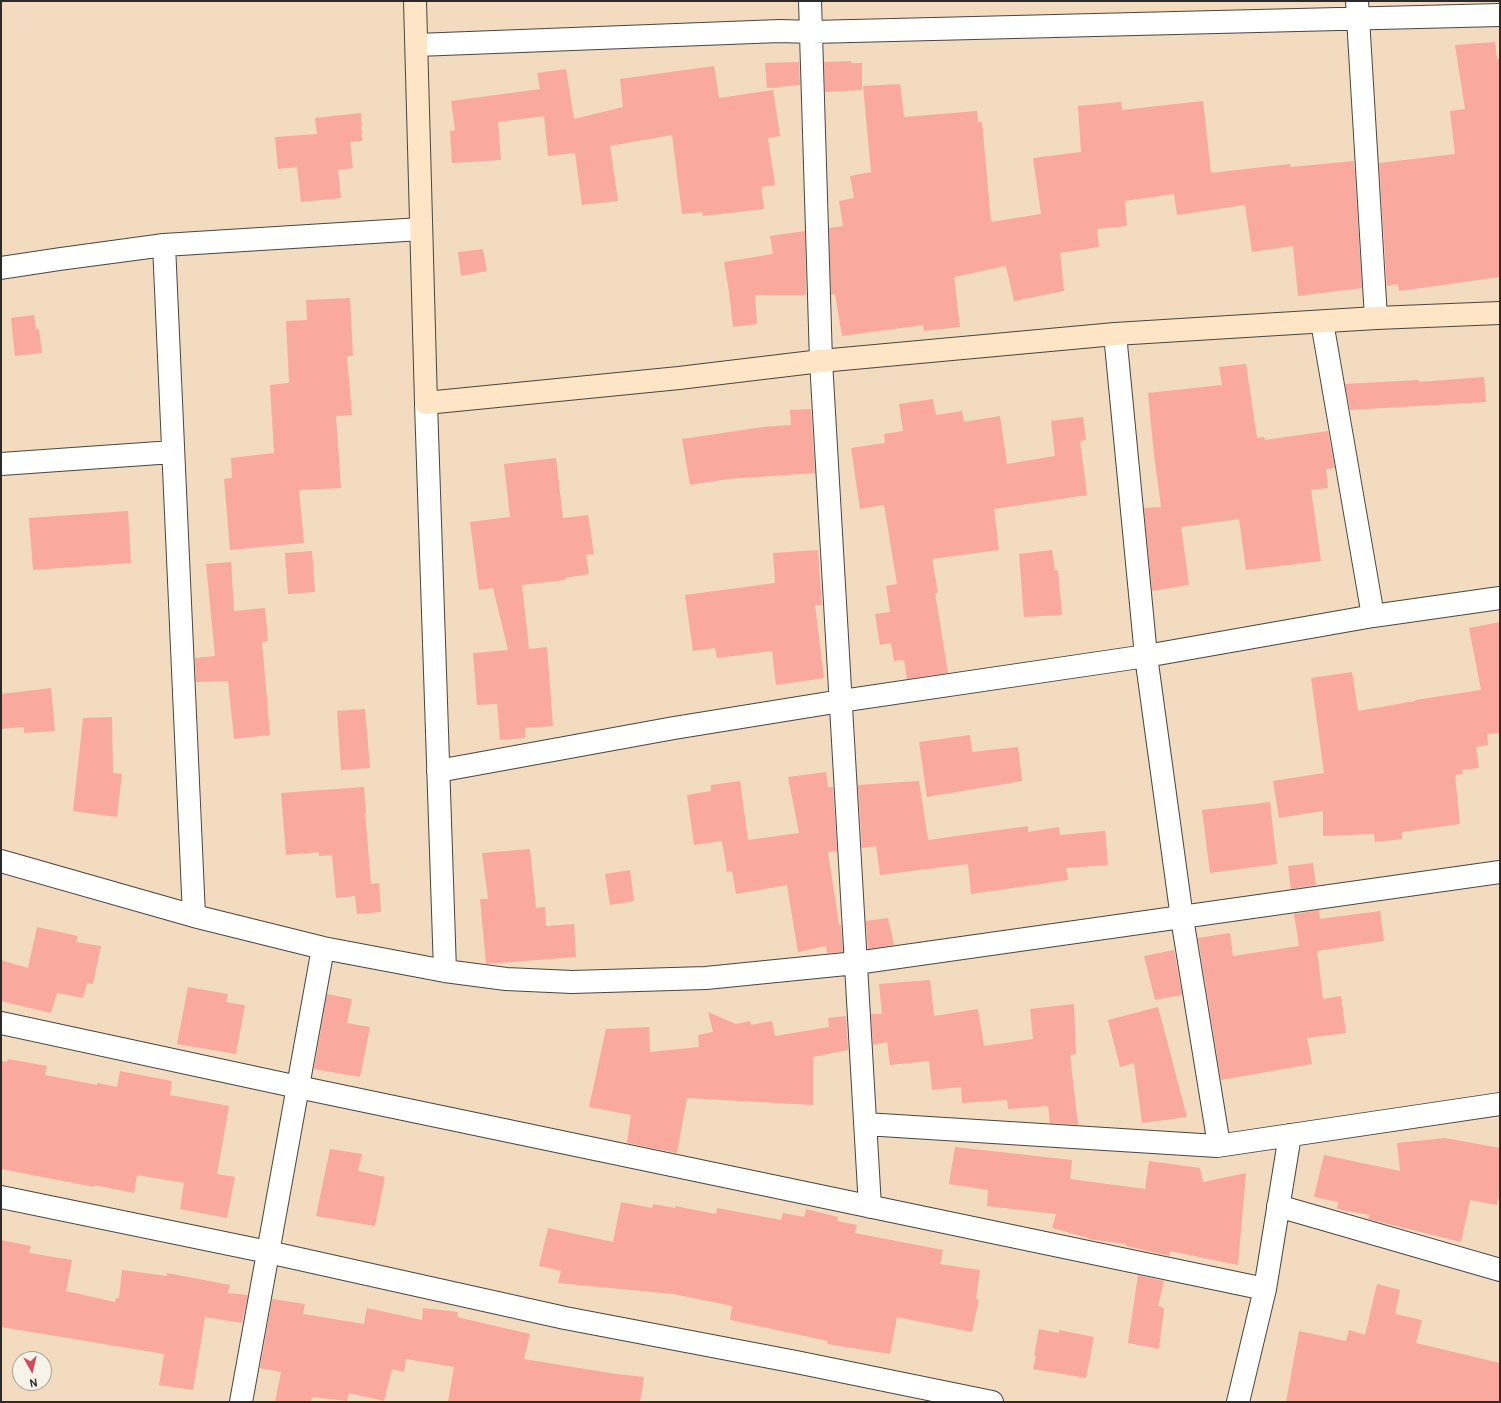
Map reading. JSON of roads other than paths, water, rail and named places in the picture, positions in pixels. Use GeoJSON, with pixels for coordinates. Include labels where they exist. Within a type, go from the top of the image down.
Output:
{"type":"FeatureCollection","features":[{"type":"Feature","properties":{"kind":"street"},"geometry":{"type":"LineString","coordinates":[[415,1],[426,403],[445,971]]}},
{"type":"Feature","properties":{"kind":"street"},"geometry":{"type":"LineString","coordinates":[[810,1],[821,361],[870,1207]]}},
{"type":"Feature","properties":{"kind":"street"},"geometry":{"type":"LineString","coordinates":[[417,45],[780,31],[812,32],[1357,10],[1500,15]]}},
{"type":"Feature","properties":{"kind":"street"},"geometry":{"type":"LineString","coordinates":[[1357,10],[1376,318]]}},
{"type":"Feature","properties":{"kind":"street"},"geometry":{"type":"LineString","coordinates":[[1,268],[164,244],[421,229]]}},
{"type":"Feature","properties":{"kind":"street"},"geometry":{"type":"LineString","coordinates":[[164,244],[194,916]]}},
{"type":"Feature","properties":{"kind":"street"},"geometry":{"type":"LineString","coordinates":[[426,403],[679,378],[821,361],[1115,334],[1376,318],[1500,313]]}},
{"type":"Feature","properties":{"kind":"street"},"geometry":{"type":"LineString","coordinates":[[1322,322],[1373,616]]}},
{"type":"Feature","properties":{"kind":"street"},"geometry":{"type":"LineString","coordinates":[[1115,334],[1146,656],[1182,918],[1219,1145]]}},
{"type":"Feature","properties":{"kind":"street"},"geometry":{"type":"LineString","coordinates":[[1,464],[173,452]]}},
{"type":"Feature","properties":{"kind":"street"},"geometry":{"type":"LineString","coordinates":[[438,771],[622,736],[840,701],[1146,656],[1373,616],[1500,598]]}},
{"type":"Feature","properties":{"kind":"street"},"geometry":{"type":"LineString","coordinates":[[1,861],[194,916],[323,948],[445,971],[506,979],[572,982],[706,978],[856,963],[1500,872]]}},
{"type":"Feature","properties":{"kind":"street"},"geometry":{"type":"LineString","coordinates":[[241,1402],[323,948]]}},
{"type":"Feature","properties":{"kind":"street"},"geometry":{"type":"LineString","coordinates":[[1,1023],[298,1087],[1265,1289]]}},
{"type":"Feature","properties":{"kind":"street"},"geometry":{"type":"LineString","coordinates":[[865,1124],[1181,1144],[1219,1145],[1290,1136],[1500,1104]]}},
{"type":"Feature","properties":{"kind":"street"},"geometry":{"type":"LineString","coordinates":[[1238,1402],[1265,1289],[1290,1136]]}},
{"type":"Feature","properties":{"kind":"street"},"geometry":{"type":"LineString","coordinates":[[1,1197],[268,1252],[565,1318],[796,1362],[992,1402]]}},
{"type":"Feature","properties":{"kind":"street"},"geometry":{"type":"LineString","coordinates":[[1278,1206],[1500,1270]]}}]}
